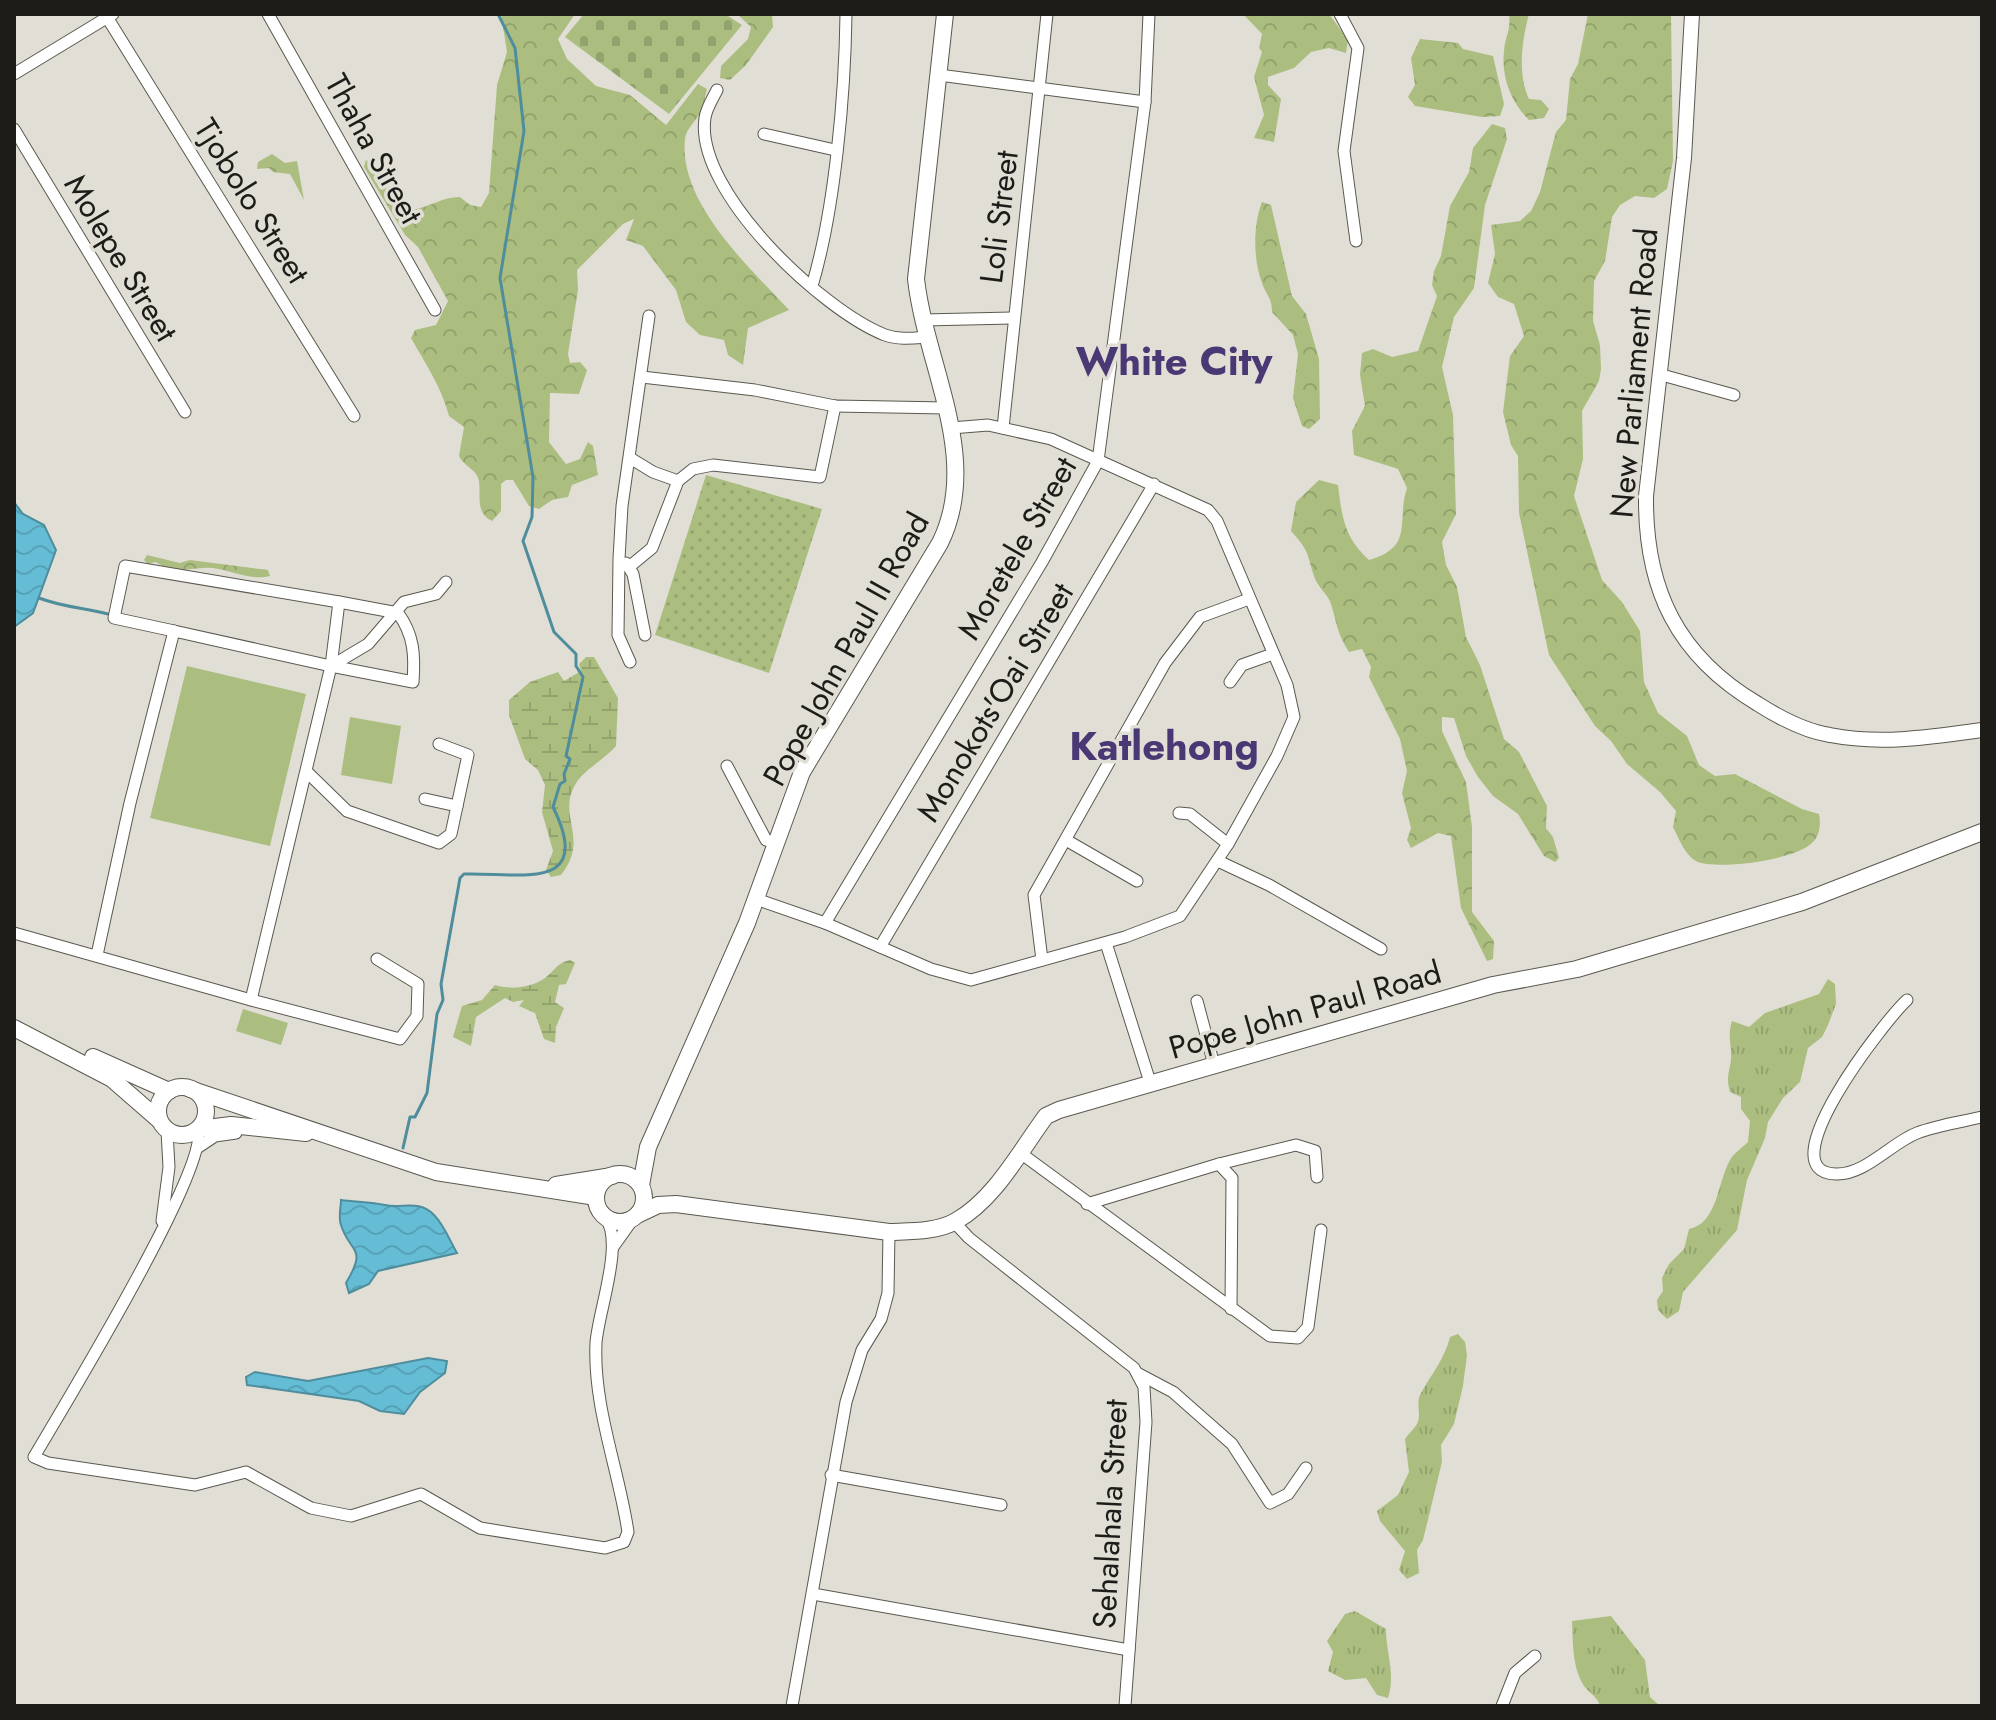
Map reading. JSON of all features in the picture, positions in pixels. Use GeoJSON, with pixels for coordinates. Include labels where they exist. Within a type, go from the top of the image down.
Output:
{"type":"FeatureCollection","features":[{"type":"Feature","properties":{"kind":"main road","name":"Pope John Paul II Road"},"geometry":{"type":"LineString","coordinates":[[648,1147],[756,899],[802,772],[950,523],[957,496],[951,428],[923,320],[916,279],[917,245],[945,14]]}},
{"type":"Feature","properties":{"kind":"main road","name":"Pope John Paul Road"},"geometry":{"type":"LineString","coordinates":[[636,1216],[658,1205],[676,1204],[834,1228],[889,1232],[918,1231],[954,1222],[986,1196],[1046,1116],[1150,1082],[1493,985],[1577,969],[1787,906],[1982,832]]}},
{"type":"Feature","properties":{"kind":"main road"},"geometry":{"type":"LineString","coordinates":[[14,1026],[169,1091],[190,1089],[436,1172],[596,1197]]}},
{"type":"Feature","properties":{"kind":"main road"},"geometry":{"type":"LineString","coordinates":[[14,1026],[112,1079],[163,1126],[182,1136],[198,1129],[231,1125],[347,1140]]}},
{"type":"Feature","properties":{"kind":"main road"},"geometry":{"type":"LineString","coordinates":[[190,1089],[198,1094],[205,1106],[206,1116],[198,1129]]}},
{"type":"Feature","properties":{"kind":"main road"},"geometry":{"type":"LineString","coordinates":[[163,1126],[159,1101],[169,1091]]}},
{"type":"Feature","properties":{"kind":"main road"},"geometry":{"type":"LineString","coordinates":[[648,1147],[641,1186],[644,1198],[636,1216],[618,1222],[605,1217],[596,1197],[601,1184],[648,1147]]}},
{"type":"Feature","properties":{"kind":"main road"},"geometry":{"type":"LineString","coordinates":[[538,1187],[615,1175],[631,1177],[641,1186]]}},
{"type":"Feature","properties":{"kind":"main road","name":"Pope John Paul Road"},"geometry":{"type":"LineString","coordinates":[[641,1186],[676,1204]]}},
{"type":"Feature","properties":{"kind":"street","name":"Thaha Street"},"geometry":{"type":"LineString","coordinates":[[268,14],[435,310]]}},
{"type":"Feature","properties":{"kind":"street"},"geometry":{"type":"LineString","coordinates":[[812,286],[823,246],[835,150],[846,14]]}},
{"type":"Feature","properties":{"kind":"street","name":"Loli Street"},"geometry":{"type":"LineString","coordinates":[[1003,428],[1012,318],[1041,88],[1047,14]]}},
{"type":"Feature","properties":{"kind":"street","name":"Moretele Street"},"geometry":{"type":"LineString","coordinates":[[825,923],[1042,562],[1098,461],[1145,102],[1149,14]]}},
{"type":"Feature","properties":{"kind":"street"},"geometry":{"type":"LineString","coordinates":[[1340,14],[1358,48],[1344,151],[1356,241]]}},
{"type":"Feature","properties":{"kind":"street","name":"New Parliament Road"},"geometry":{"type":"LineString","coordinates":[[1692,14],[1688,109],[1662,375],[1646,496],[1652,566],[1674,621],[1701,662],[1738,693],[1813,732],[1900,741],[1982,730]]}},
{"type":"Feature","properties":{"kind":"street"},"geometry":{"type":"LineString","coordinates":[[14,74],[108,15]]}},
{"type":"Feature","properties":{"kind":"street","name":"Tjobolo Street"},"geometry":{"type":"LineString","coordinates":[[108,15],[354,416]]}},
{"type":"Feature","properties":{"kind":"street"},"geometry":{"type":"LineString","coordinates":[[939,75],[1145,102]]}},
{"type":"Feature","properties":{"kind":"street"},"geometry":{"type":"LineString","coordinates":[[717,90],[705,118],[718,181],[777,256],[859,321],[887,336],[928,337]]}},
{"type":"Feature","properties":{"kind":"street","name":"Molepe Street"},"geometry":{"type":"LineString","coordinates":[[14,129],[185,412]]}},
{"type":"Feature","properties":{"kind":"street"},"geometry":{"type":"LineString","coordinates":[[764,134],[835,150]]}},
{"type":"Feature","properties":{"kind":"street"},"geometry":{"type":"LineString","coordinates":[[630,662],[618,635],[619,559],[649,316]]}},
{"type":"Feature","properties":{"kind":"street"},"geometry":{"type":"LineString","coordinates":[[923,320],[1012,318]]}},
{"type":"Feature","properties":{"kind":"street"},"geometry":{"type":"LineString","coordinates":[[1662,375],[1734,395]]}},
{"type":"Feature","properties":{"kind":"street"},"geometry":{"type":"LineString","coordinates":[[642,377],[755,390],[835,406],[946,408]]}},
{"type":"Feature","properties":{"kind":"street"},"geometry":{"type":"LineString","coordinates":[[629,567],[652,548],[678,481],[693,469],[713,465],[820,477],[835,406]]}},
{"type":"Feature","properties":{"kind":"street"},"geometry":{"type":"LineString","coordinates":[[756,899],[825,923],[931,969],[971,980],[1106,943],[1180,916],[1218,861],[1287,738],[1294,717],[1287,685],[1217,521],[1208,510],[1051,439],[1003,428],[951,428]]}},
{"type":"Feature","properties":{"kind":"street"},"geometry":{"type":"LineString","coordinates":[[630,458],[653,472],[678,481]]}},
{"type":"Feature","properties":{"kind":"street","name":"Monokots'Oai Street"},"geometry":{"type":"LineString","coordinates":[[880,947],[1154,484]]}},
{"type":"Feature","properties":{"kind":"street"},"geometry":{"type":"LineString","coordinates":[[619,559],[629,567],[645,635]]}},
{"type":"Feature","properties":{"kind":"street"},"geometry":{"type":"LineString","coordinates":[[125,566],[398,613],[409,629],[415,657],[413,682],[114,618],[125,566]]}},
{"type":"Feature","properties":{"kind":"street"},"geometry":{"type":"LineString","coordinates":[[331,666],[368,644],[398,613],[404,602],[436,594],[446,582]]}},
{"type":"Feature","properties":{"kind":"street"},"geometry":{"type":"LineString","coordinates":[[1042,960],[1034,895],[1165,663],[1200,617],[1249,599]]}},
{"type":"Feature","properties":{"kind":"street"},"geometry":{"type":"LineString","coordinates":[[251,1000],[331,666],[339,602]]}},
{"type":"Feature","properties":{"kind":"street"},"geometry":{"type":"LineString","coordinates":[[97,955],[130,803],[174,631]]}},
{"type":"Feature","properties":{"kind":"street"},"geometry":{"type":"LineString","coordinates":[[1230,682],[1242,665],[1273,654]]}},
{"type":"Feature","properties":{"kind":"street"},"geometry":{"type":"LineString","coordinates":[[307,772],[347,811],[439,843],[451,834],[468,755],[439,744]]}},
{"type":"Feature","properties":{"kind":"street"},"geometry":{"type":"LineString","coordinates":[[727,766],[766,840],[776,843]]}},
{"type":"Feature","properties":{"kind":"street"},"geometry":{"type":"LineString","coordinates":[[425,799],[457,806]]}},
{"type":"Feature","properties":{"kind":"street"},"geometry":{"type":"LineString","coordinates":[[1179,813],[1190,814],[1228,844]]}},
{"type":"Feature","properties":{"kind":"street"},"geometry":{"type":"LineString","coordinates":[[1066,840],[1137,881]]}},
{"type":"Feature","properties":{"kind":"street"},"geometry":{"type":"LineString","coordinates":[[1218,861],[1269,885],[1381,949]]}},
{"type":"Feature","properties":{"kind":"street"},"geometry":{"type":"LineString","coordinates":[[14,933],[400,1039],[417,1016],[418,984],[377,959]]}},
{"type":"Feature","properties":{"kind":"street"},"geometry":{"type":"LineString","coordinates":[[1106,943],[1150,1082]]}},
{"type":"Feature","properties":{"kind":"street"},"geometry":{"type":"LineString","coordinates":[[1907,1000],[1871,1041],[1828,1111],[1812,1143],[1811,1158],[1816,1166],[1825,1173],[1849,1172],[1920,1132],[1982,1117]]}},
{"type":"Feature","properties":{"kind":"street"},"geometry":{"type":"LineString","coordinates":[[1197,1001],[1214,1065]]}},
{"type":"Feature","properties":{"kind":"street"},"geometry":{"type":"LineString","coordinates":[[155,1245],[168,1178],[163,1126]]}},
{"type":"Feature","properties":{"kind":"street"},"geometry":{"type":"LineString","coordinates":[[198,1129],[197,1148],[155,1245],[34,1457],[61,1467],[195,1485],[246,1472],[311,1508],[351,1516],[421,1494],[455,1517],[480,1528],[605,1548],[624,1542],[628,1532],[597,1373],[596,1342],[612,1248],[612,1231],[605,1217]]}},
{"type":"Feature","properties":{"kind":"street"},"geometry":{"type":"LineString","coordinates":[[197,1148],[215,1136],[264,1129]]}},
{"type":"Feature","properties":{"kind":"street"},"geometry":{"type":"LineString","coordinates":[[1087,1204],[1219,1164],[1304,1146],[1315,1151],[1317,1177]]}},
{"type":"Feature","properties":{"kind":"street"},"geometry":{"type":"LineString","coordinates":[[1019,1152],[1270,1336],[1298,1338],[1305,1334],[1321,1230]]}},
{"type":"Feature","properties":{"kind":"street"},"geometry":{"type":"LineString","coordinates":[[1219,1164],[1232,1178],[1231,1309]]}},
{"type":"Feature","properties":{"kind":"street"},"geometry":{"type":"LineString","coordinates":[[612,1248],[636,1216]]}},
{"type":"Feature","properties":{"kind":"street","name":"Sehalahala Street"},"geometry":{"type":"LineString","coordinates":[[954,1222],[969,1238],[1121,1356],[1139,1374],[1146,1397],[1146,1422],[1125,1706]]}},
{"type":"Feature","properties":{"kind":"street"},"geometry":{"type":"LineString","coordinates":[[792,1706],[831,1475],[854,1377],[888,1293],[889,1232]]}},
{"type":"Feature","properties":{"kind":"street"},"geometry":{"type":"LineString","coordinates":[[1139,1374],[1173,1392],[1232,1444],[1270,1503],[1288,1494],[1306,1468]]}},
{"type":"Feature","properties":{"kind":"street"},"geometry":{"type":"LineString","coordinates":[[831,1475],[1001,1505]]}},
{"type":"Feature","properties":{"kind":"street"},"geometry":{"type":"LineString","coordinates":[[813,1594],[1129,1650]]}},
{"type":"Feature","properties":{"kind":"street"},"geometry":{"type":"LineString","coordinates":[[1502,1706],[1515,1673],[1535,1656]]}},
{"type":"Feature","properties":{"kind":"green space"},"geometry":{"type":"Polygon","coordinates":[[[501,14],[575,14],[558,39],[567,59],[596,86],[630,95],[666,125],[698,84],[707,89],[701,110],[685,139],[686,163],[693,186],[719,232],[789,310],[748,328],[743,365],[728,355],[724,340],[700,335],[686,322],[676,290],[643,246],[626,240],[634,219],[623,224],[577,270],[578,290],[568,354],[570,363],[580,362],[587,370],[579,394],[550,393],[549,442],[566,464],[580,459],[588,442],[593,446],[598,475],[572,485],[568,497],[552,500],[539,509],[529,506],[513,480],[506,480],[501,484],[501,511],[492,521],[481,509],[478,477],[459,456],[464,427],[449,416],[438,386],[411,338],[415,330],[436,325],[448,301],[418,247],[405,235],[364,167],[366,160],[371,163],[397,201],[412,210],[460,197],[470,205],[481,207],[489,193],[497,85],[507,52],[501,14]]]}},
{"type":"Feature","properties":{"kind":"green space"},"geometry":{"type":"Polygon","coordinates":[[[584,14],[725,14],[742,25],[669,114],[565,37],[584,14]]]}},
{"type":"Feature","properties":{"kind":"green space"},"geometry":{"type":"Polygon","coordinates":[[[737,14],[772,14],[773,27],[746,65],[730,80],[720,78],[721,66],[748,39],[751,27],[737,14]]]}},
{"type":"Feature","properties":{"kind":"green space"},"geometry":{"type":"Polygon","coordinates":[[[1243,14],[1329,14],[1348,40],[1346,53],[1329,48],[1311,52],[1294,68],[1268,77],[1268,85],[1281,99],[1274,142],[1254,138],[1264,115],[1254,77],[1262,52],[1259,48],[1262,34],[1243,14]]]}},
{"type":"Feature","properties":{"kind":"green space"},"geometry":{"type":"Polygon","coordinates":[[[1509,14],[1529,14],[1523,46],[1523,79],[1529,99],[1541,100],[1549,109],[1544,118],[1529,120],[1509,88],[1503,61],[1509,14]]]}},
{"type":"Feature","properties":{"kind":"green space"},"geometry":{"type":"Polygon","coordinates":[[[1588,14],[1671,14],[1673,161],[1667,189],[1654,198],[1635,196],[1620,205],[1612,217],[1605,261],[1594,281],[1593,321],[1600,345],[1601,369],[1599,381],[1582,411],[1583,459],[1574,496],[1602,580],[1622,602],[1640,631],[1644,682],[1658,713],[1687,736],[1699,765],[1715,776],[1735,774],[1802,809],[1819,814],[1819,829],[1813,842],[1791,854],[1757,862],[1708,864],[1690,856],[1673,827],[1676,811],[1660,792],[1627,764],[1611,741],[1595,726],[1549,655],[1519,513],[1518,456],[1511,445],[1503,412],[1510,356],[1524,336],[1514,304],[1498,297],[1488,283],[1495,254],[1491,225],[1520,221],[1531,211],[1540,192],[1556,132],[1566,120],[1570,79],[1578,64],[1588,14]]]}},
{"type":"Feature","properties":{"kind":"green space"},"geometry":{"type":"Polygon","coordinates":[[[1420,39],[1458,43],[1463,49],[1493,56],[1504,104],[1500,116],[1482,117],[1415,106],[1408,97],[1415,85],[1411,58],[1420,39]]]}},
{"type":"Feature","properties":{"kind":"green space"},"geometry":{"type":"Polygon","coordinates":[[[1492,124],[1505,128],[1507,139],[1485,205],[1474,288],[1454,317],[1442,367],[1453,415],[1456,514],[1442,542],[1446,565],[1457,587],[1466,637],[1480,665],[1504,739],[1519,752],[1547,806],[1546,828],[1553,837],[1559,858],[1555,862],[1544,856],[1518,814],[1493,796],[1466,756],[1454,718],[1442,717],[1442,731],[1466,782],[1472,827],[1472,912],[1494,941],[1493,959],[1487,961],[1461,908],[1451,836],[1438,833],[1411,848],[1407,840],[1411,828],[1402,793],[1407,771],[1400,739],[1369,677],[1371,667],[1362,649],[1349,652],[1330,600],[1315,580],[1307,552],[1291,531],[1296,502],[1319,480],[1338,485],[1349,535],[1369,560],[1383,555],[1398,540],[1407,488],[1398,469],[1354,455],[1352,431],[1365,406],[1360,375],[1362,353],[1373,349],[1392,357],[1418,351],[1437,296],[1432,285],[1434,271],[1441,256],[1450,206],[1469,172],[1473,148],[1492,124]]]}},
{"type":"Feature","properties":{"kind":"green space"},"geometry":{"type":"Polygon","coordinates":[[[272,154],[285,163],[297,161],[304,200],[290,174],[273,172],[269,168],[257,169],[258,162],[272,154]]]}},
{"type":"Feature","properties":{"kind":"green space"},"geometry":{"type":"Polygon","coordinates":[[[1262,202],[1271,205],[1292,296],[1306,314],[1319,359],[1320,419],[1309,429],[1302,426],[1293,398],[1298,354],[1293,335],[1272,312],[1257,263],[1256,231],[1262,202]]]}},
{"type":"Feature","properties":{"kind":"green space"},"geometry":{"type":"Polygon","coordinates":[[[706,475],[822,509],[769,673],[655,635],[706,475]]]}},
{"type":"Feature","properties":{"kind":"green space"},"geometry":{"type":"Polygon","coordinates":[[[147,555],[180,563],[190,560],[268,570],[270,576],[253,577],[211,568],[173,569],[156,562],[148,564],[144,560],[147,555]]]}},
{"type":"Feature","properties":{"kind":"green space"},"geometry":{"type":"Polygon","coordinates":[[[586,657],[594,657],[618,698],[616,746],[575,785],[569,807],[573,850],[561,875],[551,877],[546,870],[553,851],[542,812],[545,785],[538,770],[525,759],[509,715],[509,700],[530,682],[558,672],[564,681],[581,671],[579,664],[586,657]]]}},
{"type":"Feature","properties":{"kind":"green space"},"geometry":{"type":"Polygon","coordinates":[[[187,666],[306,694],[270,846],[150,818],[187,666]]]}},
{"type":"Feature","properties":{"kind":"green space"},"geometry":{"type":"Polygon","coordinates":[[[350,717],[401,726],[392,784],[341,775],[350,717]]]}},
{"type":"Feature","properties":{"kind":"green space"},"geometry":{"type":"Polygon","coordinates":[[[570,960],[575,963],[566,984],[559,985],[555,1002],[564,1008],[556,1027],[555,1043],[544,1039],[535,1013],[519,1006],[524,1000],[513,1002],[505,998],[476,1017],[471,1046],[453,1037],[462,1006],[482,1000],[495,985],[513,988],[533,984],[570,960]]]}},
{"type":"Feature","properties":{"kind":"green space"},"geometry":{"type":"Polygon","coordinates":[[[1828,979],[1835,984],[1836,1004],[1822,1037],[1808,1048],[1800,1082],[1783,1098],[1768,1122],[1765,1138],[1747,1180],[1737,1230],[1683,1292],[1679,1311],[1667,1319],[1658,1310],[1657,1300],[1663,1291],[1662,1278],[1669,1264],[1684,1249],[1689,1229],[1706,1219],[1716,1201],[1730,1160],[1748,1142],[1750,1121],[1741,1109],[1741,1097],[1730,1092],[1728,1083],[1732,1021],[1749,1027],[1765,1013],[1819,994],[1828,979]]]}},
{"type":"Feature","properties":{"kind":"green space"},"geometry":{"type":"Polygon","coordinates":[[[243,1009],[288,1023],[281,1045],[236,1031],[243,1009]]]}},
{"type":"Feature","properties":{"kind":"green space"},"geometry":{"type":"Polygon","coordinates":[[[1458,1334],[1465,1342],[1467,1355],[1463,1386],[1454,1424],[1441,1445],[1442,1462],[1423,1540],[1417,1550],[1419,1573],[1407,1579],[1399,1570],[1405,1551],[1380,1521],[1377,1511],[1398,1495],[1409,1472],[1405,1439],[1418,1420],[1419,1397],[1450,1337],[1458,1334]]]}},
{"type":"Feature","properties":{"kind":"green space"},"geometry":{"type":"Polygon","coordinates":[[[1355,1611],[1386,1629],[1391,1672],[1388,1698],[1377,1695],[1366,1678],[1345,1680],[1328,1671],[1333,1652],[1327,1641],[1345,1614],[1355,1611]]]}},
{"type":"Feature","properties":{"kind":"green space"},"geometry":{"type":"Polygon","coordinates":[[[1611,1616],[1645,1660],[1650,1697],[1660,1706],[1600,1706],[1580,1679],[1575,1663],[1572,1621],[1611,1616]]]}},
{"type":"Feature","properties":{"kind":"water"},"geometry":{"type":"Polygon","coordinates":[[[14,502],[23,514],[44,525],[56,550],[33,613],[14,627],[14,502]]]}},
{"type":"Feature","properties":{"kind":"water"},"geometry":{"type":"Polygon","coordinates":[[[341,1200],[422,1207],[438,1219],[457,1253],[378,1271],[369,1284],[349,1293],[346,1283],[356,1256],[340,1222],[341,1200]]]}},
{"type":"Feature","properties":{"kind":"water"},"geometry":{"type":"Polygon","coordinates":[[[428,1358],[447,1361],[445,1373],[420,1392],[404,1414],[380,1411],[359,1401],[247,1385],[246,1377],[255,1372],[308,1381],[428,1358]]]}},
{"type":"Feature","properties":{"kind":"waterway"},"geometry":{"type":"LineString","coordinates":[[403,1148],[410,1117],[415,1117],[427,1093],[437,1014],[443,1000],[441,984],[460,878],[464,874],[527,875],[544,872],[558,866],[565,854],[564,835],[553,807],[560,784],[565,781],[564,774],[570,759],[566,756],[583,677],[576,666],[576,654],[554,632],[523,541],[532,517],[533,477],[500,278],[524,131],[515,48],[498,14]]}},
{"type":"Feature","properties":{"kind":"waterway"},"geometry":{"type":"LineString","coordinates":[[39,598],[108,614]]}},
{"type":"Feature","properties":{"kind":"district","name":"White City"},"geometry":{"type":"Point","coordinates":[1174,361]}},
{"type":"Feature","properties":{"kind":"district","name":"Katlehong"},"geometry":{"type":"Point","coordinates":[1164,746]}}]}
